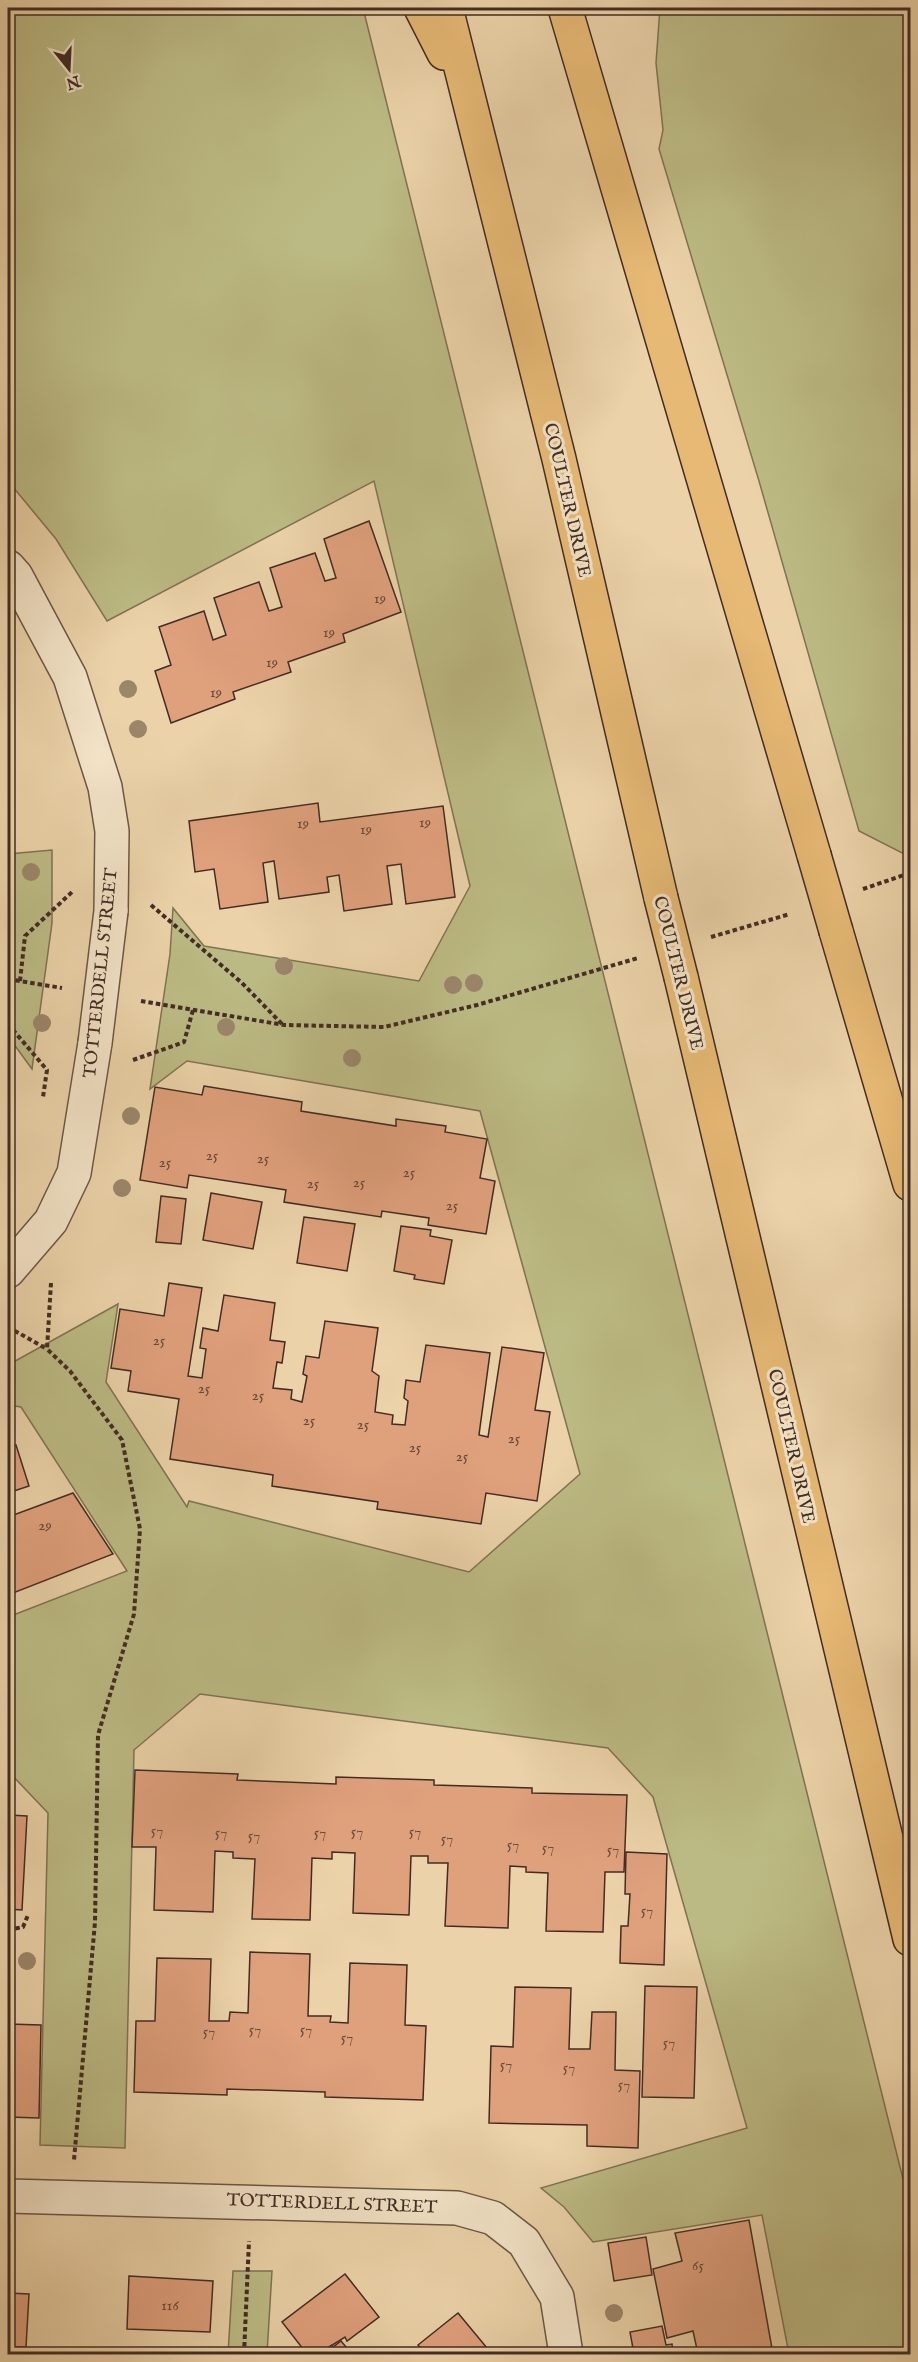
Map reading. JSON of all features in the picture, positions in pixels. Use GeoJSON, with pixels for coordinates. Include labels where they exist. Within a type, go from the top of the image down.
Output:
{"type":"FeatureCollection","features":[{"type":"Feature","properties":{"kind":"main road"},"geometry":{"type":"LineString","coordinates":[[421,8],[467,98]]}},
{"type":"Feature","properties":{"kind":"main road","name":"COULTER DRIVE"},"geometry":{"type":"LineString","coordinates":[[446,8],[558,459],[660,898],[681,977],[910,1939]]}},
{"type":"Feature","properties":{"kind":"main road"},"geometry":{"type":"LineString","coordinates":[[565,8],[910,1184]]}},
{"type":"Feature","properties":{"kind":"street","name":"TOTTERDELL STREET"},"geometry":{"type":"LineString","coordinates":[[8,1271],[51,1221],[74,1173],[95,1043],[112,899],[112,831],[102,776],[70,677],[10,575]]}},
{"type":"Feature","properties":{"kind":"street","name":"TOTTERDELL STREET"},"geometry":{"type":"LineString","coordinates":[[8,2196],[436,2205],[493,2218],[524,2242],[557,2297],[566,2355]]}},
{"type":"Feature","properties":{"kind":"path"},"geometry":{"type":"LineString","coordinates":[[857,892],[910,873]]}},
{"type":"Feature","properties":{"kind":"path"},"geometry":{"type":"LineString","coordinates":[[20,981],[25,936],[86,880],[112,899],[143,899],[242,983],[284,1025]]}},
{"type":"Feature","properties":{"kind":"path"},"geometry":{"type":"LineString","coordinates":[[702,940],[792,914]]}},
{"type":"Feature","properties":{"kind":"path"},"geometry":{"type":"LineString","coordinates":[[135,1000],[284,1025],[384,1027],[477,1005],[646,956]]}},
{"type":"Feature","properties":{"kind":"path"},"geometry":{"type":"LineString","coordinates":[[8,979],[66,989]]}},
{"type":"Feature","properties":{"kind":"path"},"geometry":{"type":"LineString","coordinates":[[134,1060],[184,1042],[193,1010]]}},
{"type":"Feature","properties":{"kind":"path"},"geometry":{"type":"LineString","coordinates":[[8,1024],[47,1070],[43,1097]]}},
{"type":"Feature","properties":{"kind":"path"},"geometry":{"type":"LineString","coordinates":[[46,1349],[50,1284],[55,1275]]}},
{"type":"Feature","properties":{"kind":"path"},"geometry":{"type":"LineString","coordinates":[[8,1327],[46,1349],[70,1371],[122,1440],[140,1529],[134,1614],[98,1735],[95,1922],[71,2197]]}},
{"type":"Feature","properties":{"kind":"path"},"geometry":{"type":"LineString","coordinates":[[8,1930],[23,1927],[28,1915]]}},
{"type":"Feature","properties":{"kind":"path"},"geometry":{"type":"LineString","coordinates":[[244,2355],[251,2201]]}},
{"type":"Feature","properties":{"kind":"shaded area"},"geometry":{"type":"Polygon","coordinates":[[[8,8],[363,8],[910,2207],[910,2354],[789,2354],[762,2215],[593,2242],[564,2207],[541,2188],[747,2128],[653,1797],[608,1748],[200,1694],[134,1750],[125,2148],[40,2145],[48,1813],[8,1771],[8,1617],[127,1571],[21,1407],[8,1405],[8,1365],[118,1304],[106,1382],[187,1507],[189,1501],[469,1572],[580,1474],[480,1111],[187,1061],[150,1089],[170,954],[173,908],[204,946],[419,981],[470,886],[374,481],[107,621],[56,539],[8,481],[8,8]]]}},
{"type":"Feature","properties":{"kind":"shaded area"},"geometry":{"type":"Polygon","coordinates":[[[660,8],[910,8],[910,853],[906,855],[859,831],[759,481],[659,149],[663,130],[656,63],[660,8]]]}},
{"type":"Feature","properties":{"kind":"shaded area"},"geometry":{"type":"Polygon","coordinates":[[[52,850],[52,923],[32,1069],[8,1036],[8,854],[52,850]]]}},
{"type":"Feature","properties":{"kind":"shaded area"},"geometry":{"type":"Polygon","coordinates":[[[233,2271],[272,2271],[267,2354],[228,2354],[233,2271]]]}},
{"type":"Feature","properties":{"kind":"building"},"geometry":{"type":"Polygon","coordinates":[[[369,521],[401,612],[343,634],[345,642],[288,662],[291,672],[233,692],[235,699],[171,723],[155,671],[171,665],[159,627],[204,611],[213,640],[226,635],[214,598],[259,582],[269,611],[282,607],[270,568],[315,553],[325,581],[336,578],[324,539],[369,521]]]}},
{"type":"Feature","properties":{"kind":"building"},"geometry":{"type":"Polygon","coordinates":[[[318,803],[320,822],[443,806],[455,897],[406,904],[401,864],[387,866],[392,904],[344,911],[339,875],[327,877],[329,892],[279,899],[274,861],[263,863],[268,902],[220,909],[214,869],[195,872],[189,821],[318,803]]]}},
{"type":"Feature","properties":{"kind":"building"},"geometry":{"type":"Polygon","coordinates":[[[204,1086],[302,1102],[301,1111],[396,1126],[396,1119],[446,1126],[445,1132],[487,1139],[480,1178],[495,1181],[486,1234],[428,1225],[429,1218],[382,1211],[381,1217],[284,1202],[286,1190],[189,1175],[187,1188],[140,1180],[155,1087],[202,1095],[204,1086]]]}},
{"type":"Feature","properties":{"kind":"building"},"geometry":{"type":"Polygon","coordinates":[[[211,1193],[262,1202],[253,1249],[203,1240],[211,1193]]]}},
{"type":"Feature","properties":{"kind":"building"},"geometry":{"type":"Polygon","coordinates":[[[161,1196],[186,1199],[181,1244],[156,1242],[161,1196]]]}},
{"type":"Feature","properties":{"kind":"building"},"geometry":{"type":"Polygon","coordinates":[[[304,1217],[355,1224],[347,1271],[297,1263],[304,1217]]]}},
{"type":"Feature","properties":{"kind":"building"},"geometry":{"type":"Polygon","coordinates":[[[401,1226],[431,1230],[430,1236],[452,1240],[444,1284],[414,1279],[415,1275],[394,1271],[401,1226]]]}},
{"type":"Feature","properties":{"kind":"building"},"geometry":{"type":"Polygon","coordinates":[[[169,1283],[202,1288],[188,1376],[202,1378],[206,1349],[200,1348],[203,1328],[218,1331],[224,1295],[275,1303],[270,1340],[285,1342],[282,1363],[277,1362],[273,1388],[292,1390],[291,1399],[302,1402],[307,1376],[303,1374],[306,1356],[319,1358],[325,1321],[378,1328],[372,1371],[379,1376],[375,1412],[393,1415],[392,1424],[405,1425],[408,1401],[404,1398],[406,1380],[420,1382],[426,1345],[490,1353],[479,1435],[488,1437],[502,1347],[544,1353],[535,1410],[550,1412],[537,1501],[486,1493],[481,1524],[377,1509],[378,1502],[272,1486],[273,1475],[170,1459],[179,1399],[128,1391],[131,1371],[111,1368],[120,1309],[164,1316],[169,1283]]]}},
{"type":"Feature","properties":{"kind":"building"},"geometry":{"type":"Polygon","coordinates":[[[16,1445],[29,1486],[8,1493],[8,1448],[16,1445]]]}},
{"type":"Feature","properties":{"kind":"building"},"geometry":{"type":"Polygon","coordinates":[[[73,1493],[113,1554],[8,1595],[8,1517],[73,1493]]]}},
{"type":"Feature","properties":{"kind":"building"},"geometry":{"type":"Polygon","coordinates":[[[135,1770],[238,1774],[237,1780],[336,1784],[336,1777],[434,1780],[434,1785],[532,1788],[532,1793],[627,1795],[624,1872],[605,1872],[603,1932],[546,1931],[548,1873],[526,1872],[526,1867],[510,1866],[508,1928],[445,1926],[448,1863],[428,1863],[428,1856],[411,1856],[409,1915],[353,1913],[355,1853],[332,1852],[332,1859],[312,1858],[310,1920],[252,1919],[255,1859],[233,1858],[233,1852],[215,1851],[213,1912],[154,1910],[156,1847],[132,1847],[135,1770]]]}},
{"type":"Feature","properties":{"kind":"building"},"geometry":{"type":"Polygon","coordinates":[[[8,1815],[27,1816],[22,1910],[8,1909],[8,1815]]]}},
{"type":"Feature","properties":{"kind":"building"},"geometry":{"type":"Polygon","coordinates":[[[626,1852],[667,1854],[664,1965],[620,1963],[621,1926],[628,1926],[630,1894],[625,1894],[626,1852]]]}},
{"type":"Feature","properties":{"kind":"building"},"geometry":{"type":"Polygon","coordinates":[[[250,1952],[310,1954],[308,2016],[331,2016],[330,2022],[348,2023],[350,1963],[407,1965],[405,2025],[426,2026],[423,2100],[325,2097],[325,2092],[227,2089],[227,2095],[134,2092],[136,2021],[155,2021],[157,1958],[211,1959],[209,2021],[229,2021],[230,2012],[248,2013],[250,1952]]]}},
{"type":"Feature","properties":{"kind":"building"},"geometry":{"type":"Polygon","coordinates":[[[645,1986],[697,1987],[694,2098],[642,2097],[645,1986]]]}},
{"type":"Feature","properties":{"kind":"building"},"geometry":{"type":"Polygon","coordinates":[[[515,1987],[571,1988],[569,2049],[590,2049],[592,2012],[616,2012],[615,2070],[640,2071],[638,2148],[587,2146],[587,2125],[489,2123],[491,2046],[513,2047],[515,1987]]]}},
{"type":"Feature","properties":{"kind":"building"},"geometry":{"type":"Polygon","coordinates":[[[8,2024],[41,2025],[39,2118],[8,2117],[8,2024]]]}},
{"type":"Feature","properties":{"kind":"building"},"geometry":{"type":"Polygon","coordinates":[[[749,2220],[773,2354],[698,2354],[693,2331],[667,2338],[653,2269],[682,2261],[675,2233],[749,2220]]]}},
{"type":"Feature","properties":{"kind":"building"},"geometry":{"type":"Polygon","coordinates":[[[646,2237],[652,2275],[614,2281],[608,2243],[646,2237]]]}},
{"type":"Feature","properties":{"kind":"building"},"geometry":{"type":"Polygon","coordinates":[[[345,2274],[379,2317],[347,2341],[345,2337],[318,2354],[307,2354],[282,2322],[345,2274]]]}},
{"type":"Feature","properties":{"kind":"building"},"geometry":{"type":"Polygon","coordinates":[[[129,2276],[213,2281],[210,2332],[127,2329],[129,2276]]]}},
{"type":"Feature","properties":{"kind":"building"},"geometry":{"type":"Polygon","coordinates":[[[8,2293],[29,2294],[26,2347],[8,2347],[8,2293]]]}},
{"type":"Feature","properties":{"kind":"building"},"geometry":{"type":"Polygon","coordinates":[[[458,2313],[492,2354],[426,2354],[418,2345],[458,2313]]]}},
{"type":"Feature","properties":{"kind":"building"},"geometry":{"type":"Polygon","coordinates":[[[662,2326],[666,2345],[672,2344],[673,2354],[634,2354],[630,2332],[662,2326]]]}},
{"type":"Feature","properties":{"kind":"building"},"geometry":{"type":"Polygon","coordinates":[[[341,2341],[352,2354],[318,2354],[332,2345],[333,2347],[341,2341]]]}}]}
